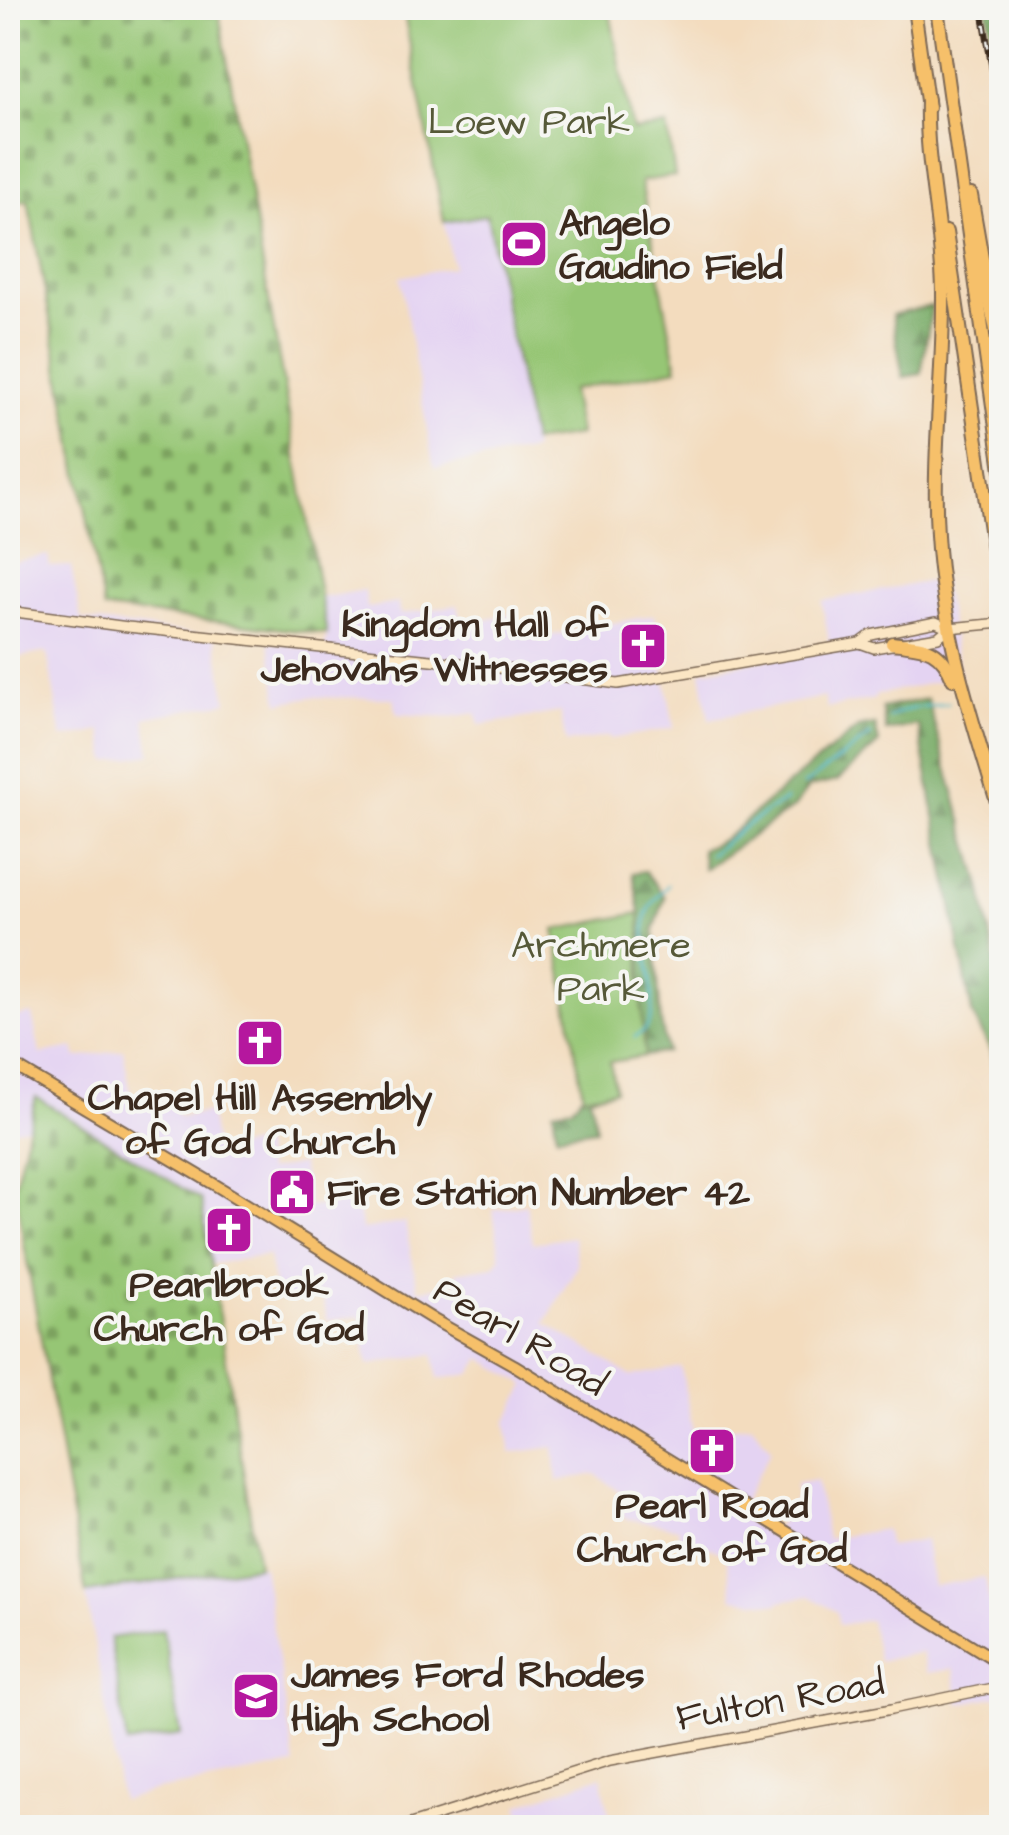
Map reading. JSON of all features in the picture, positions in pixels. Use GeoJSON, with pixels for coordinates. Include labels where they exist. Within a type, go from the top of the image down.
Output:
{"type":"FeatureCollection","features":[{"type":"Feature","properties":{"kind":"highway"},"geometry":{"type":"LineString","coordinates":[[914,8],[1002,610]]}},
{"type":"Feature","properties":{"kind":"highway"},"geometry":{"type":"LineString","coordinates":[[938,8],[1002,470]]}},
{"type":"Feature","properties":{"kind":"highway"},"geometry":{"type":"LineString","coordinates":[[927,100],[927,151],[942,275],[937,532],[954,657],[1002,818]]}},
{"type":"Feature","properties":{"kind":"highway"},"geometry":{"type":"LineString","coordinates":[[950,102],[967,169],[1002,355]]}},
{"type":"Feature","properties":{"kind":"highway"},"geometry":{"type":"LineString","coordinates":[[892,644],[924,647],[939,655],[949,669],[978,742]]}},
{"type":"Feature","properties":{"kind":"main road"},"geometry":{"type":"LineString","coordinates":[[8,611],[618,684],[860,643],[871,635],[936,622],[949,628],[1002,622]]}},
{"type":"Feature","properties":{"kind":"main road"},"geometry":{"type":"LineString","coordinates":[[860,643],[874,648],[938,636],[949,628]]}},
{"type":"Feature","properties":{"kind":"main road","name":"Pearl Road"},"geometry":{"type":"LineString","coordinates":[[8,1062],[1002,1664]]}},
{"type":"Feature","properties":{"kind":"main road","name":"Fulton Road"},"geometry":{"type":"LineString","coordinates":[[398,1828],[610,1760],[1002,1686]]}},
{"type":"Feature","properties":{"kind":"shaded area"},"geometry":{"type":"Polygon","coordinates":[[[487,214],[534,450],[434,468],[400,277],[453,267],[444,222],[487,214]]]}},
{"type":"Feature","properties":{"kind":"shaded area"},"geometry":{"type":"Polygon","coordinates":[[[48,555],[50,567],[71,566],[81,620],[215,637],[227,702],[145,718],[151,754],[108,762],[102,731],[62,738],[47,652],[8,659],[8,563],[48,555]]]}},
{"type":"Feature","properties":{"kind":"shaded area"},"geometry":{"type":"Polygon","coordinates":[[[942,579],[960,677],[827,708],[824,697],[709,719],[701,671],[830,648],[822,601],[942,579]]]}},
{"type":"Feature","properties":{"kind":"shaded area"},"geometry":{"type":"Polygon","coordinates":[[[364,590],[367,608],[398,603],[401,614],[458,605],[462,624],[511,614],[513,628],[529,625],[532,639],[654,615],[674,728],[566,743],[560,712],[479,725],[476,713],[450,717],[397,714],[393,698],[310,697],[279,703],[269,643],[324,650],[327,634],[320,598],[364,590]]]}},
{"type":"Feature","properties":{"kind":"shaded area"},"geometry":{"type":"Polygon","coordinates":[[[32,1014],[40,1054],[74,1048],[77,1058],[123,1050],[133,1106],[168,1100],[179,1117],[209,1112],[216,1151],[262,1143],[267,1171],[301,1164],[309,1207],[356,1200],[362,1230],[405,1222],[418,1290],[457,1284],[456,1272],[494,1266],[500,1257],[493,1210],[526,1204],[533,1243],[573,1237],[577,1266],[545,1323],[631,1376],[681,1367],[693,1433],[752,1425],[771,1450],[736,1514],[772,1536],[797,1496],[795,1485],[816,1481],[827,1539],[885,1529],[889,1546],[925,1540],[933,1586],[985,1577],[993,1617],[1001,1616],[1001,1715],[997,1696],[959,1704],[953,1669],[926,1673],[922,1652],[878,1661],[870,1620],[839,1625],[837,1612],[809,1596],[779,1604],[733,1598],[726,1554],[678,1536],[679,1528],[623,1518],[619,1491],[595,1474],[557,1481],[554,1447],[511,1453],[506,1423],[526,1385],[481,1358],[471,1374],[438,1379],[434,1354],[368,1365],[360,1316],[327,1321],[322,1293],[276,1300],[269,1255],[211,1264],[201,1199],[37,1097],[29,1127],[8,1130],[8,1069],[17,1073],[8,1018],[32,1014]]]}},
{"type":"Feature","properties":{"kind":"shaded area"},"geometry":{"type":"Polygon","coordinates":[[[263,1566],[295,1765],[156,1790],[121,1801],[86,1593],[263,1566]]]}},
{"type":"Feature","properties":{"kind":"shaded area"},"geometry":{"type":"Polygon","coordinates":[[[601,1776],[612,1827],[522,1827],[519,1805],[601,1776]]]}},
{"type":"Feature","properties":{"kind":"green space"},"geometry":{"type":"Polygon","coordinates":[[[8,8],[218,8],[327,634],[104,609],[28,200],[8,204],[8,8]]]}},
{"type":"Feature","properties":{"kind":"green space","name":"Loew Park"},"geometry":{"type":"Polygon","coordinates":[[[403,8],[609,8],[633,131],[667,126],[675,176],[641,181],[677,368],[571,390],[579,435],[532,442],[487,215],[444,222],[403,8]]]}},
{"type":"Feature","properties":{"kind":"green space"},"geometry":{"type":"Polygon","coordinates":[[[987,8],[1001,8],[1001,104],[987,8]]]}},
{"type":"Feature","properties":{"kind":"green space"},"geometry":{"type":"Polygon","coordinates":[[[932,306],[921,374],[903,377],[892,315],[932,306]]]}},
{"type":"Feature","properties":{"kind":"green space"},"geometry":{"type":"Polygon","coordinates":[[[927,699],[981,886],[1000,983],[1001,1111],[991,1052],[972,1013],[918,725],[886,731],[882,708],[927,699]]]}},
{"type":"Feature","properties":{"kind":"green space"},"geometry":{"type":"Polygon","coordinates":[[[875,725],[879,743],[837,781],[809,787],[794,807],[704,869],[701,849],[732,833],[858,728],[875,725]]]}},
{"type":"Feature","properties":{"kind":"green space"},"geometry":{"type":"Polygon","coordinates":[[[645,871],[665,897],[654,930],[667,1052],[610,1062],[615,1090],[590,1096],[596,1129],[557,1135],[553,1110],[572,1107],[583,1093],[579,1070],[642,1009],[640,912],[633,873],[645,871]]]}},
{"type":"Feature","properties":{"kind":"green space","name":"Archmere Park"},"geometry":{"type":"Polygon","coordinates":[[[640,913],[645,1056],[610,1062],[615,1090],[583,1096],[555,930],[640,913]]]}},
{"type":"Feature","properties":{"kind":"green space"},"geometry":{"type":"Polygon","coordinates":[[[36,1097],[201,1200],[258,1566],[86,1593],[14,1187],[36,1097]]]}},
{"type":"Feature","properties":{"kind":"green space"},"geometry":{"type":"Polygon","coordinates":[[[163,1630],[181,1735],[127,1744],[110,1638],[163,1630]]]}},
{"type":"Feature","properties":{"kind":"waterway"},"geometry":{"type":"LineString","coordinates":[[889,718],[911,709],[949,703]]}},
{"type":"Feature","properties":{"kind":"waterway"},"geometry":{"type":"LineString","coordinates":[[804,785],[871,735]]}},
{"type":"Feature","properties":{"kind":"waterway"},"geometry":{"type":"LineString","coordinates":[[710,855],[785,800]]}},
{"type":"Feature","properties":{"kind":"waterway"},"geometry":{"type":"LineString","coordinates":[[635,1037],[647,1027],[653,1004],[646,918],[668,885]]}},
{"type":"Feature","properties":{"kind":"railway"},"geometry":{"type":"LineString","coordinates":[[982,8],[1002,133]]}},
{"type":"Feature","properties":{"kind":"place","name":"Angelo Gaudino Field"},"geometry":{"type":"Point","coordinates":[524,244]}},
{"type":"Feature","properties":{"kind":"place","name":"Kingdom Hall of Jehovahs Witnesses"},"geometry":{"type":"Point","coordinates":[643,646]}},
{"type":"Feature","properties":{"kind":"place","name":"Chapel Hill Assembly of God Church"},"geometry":{"type":"Point","coordinates":[260,1043]}},
{"type":"Feature","properties":{"kind":"place","name":"Fire Station Number 42"},"geometry":{"type":"Point","coordinates":[292,1192]}},
{"type":"Feature","properties":{"kind":"place","name":"Pearlbrook Church of God"},"geometry":{"type":"Point","coordinates":[229,1230]}},
{"type":"Feature","properties":{"kind":"place","name":"Pearl Road Church of God"},"geometry":{"type":"Point","coordinates":[712,1451]}},
{"type":"Feature","properties":{"kind":"place","name":"James Ford Rhodes High School"},"geometry":{"type":"Point","coordinates":[256,1696]}}]}
